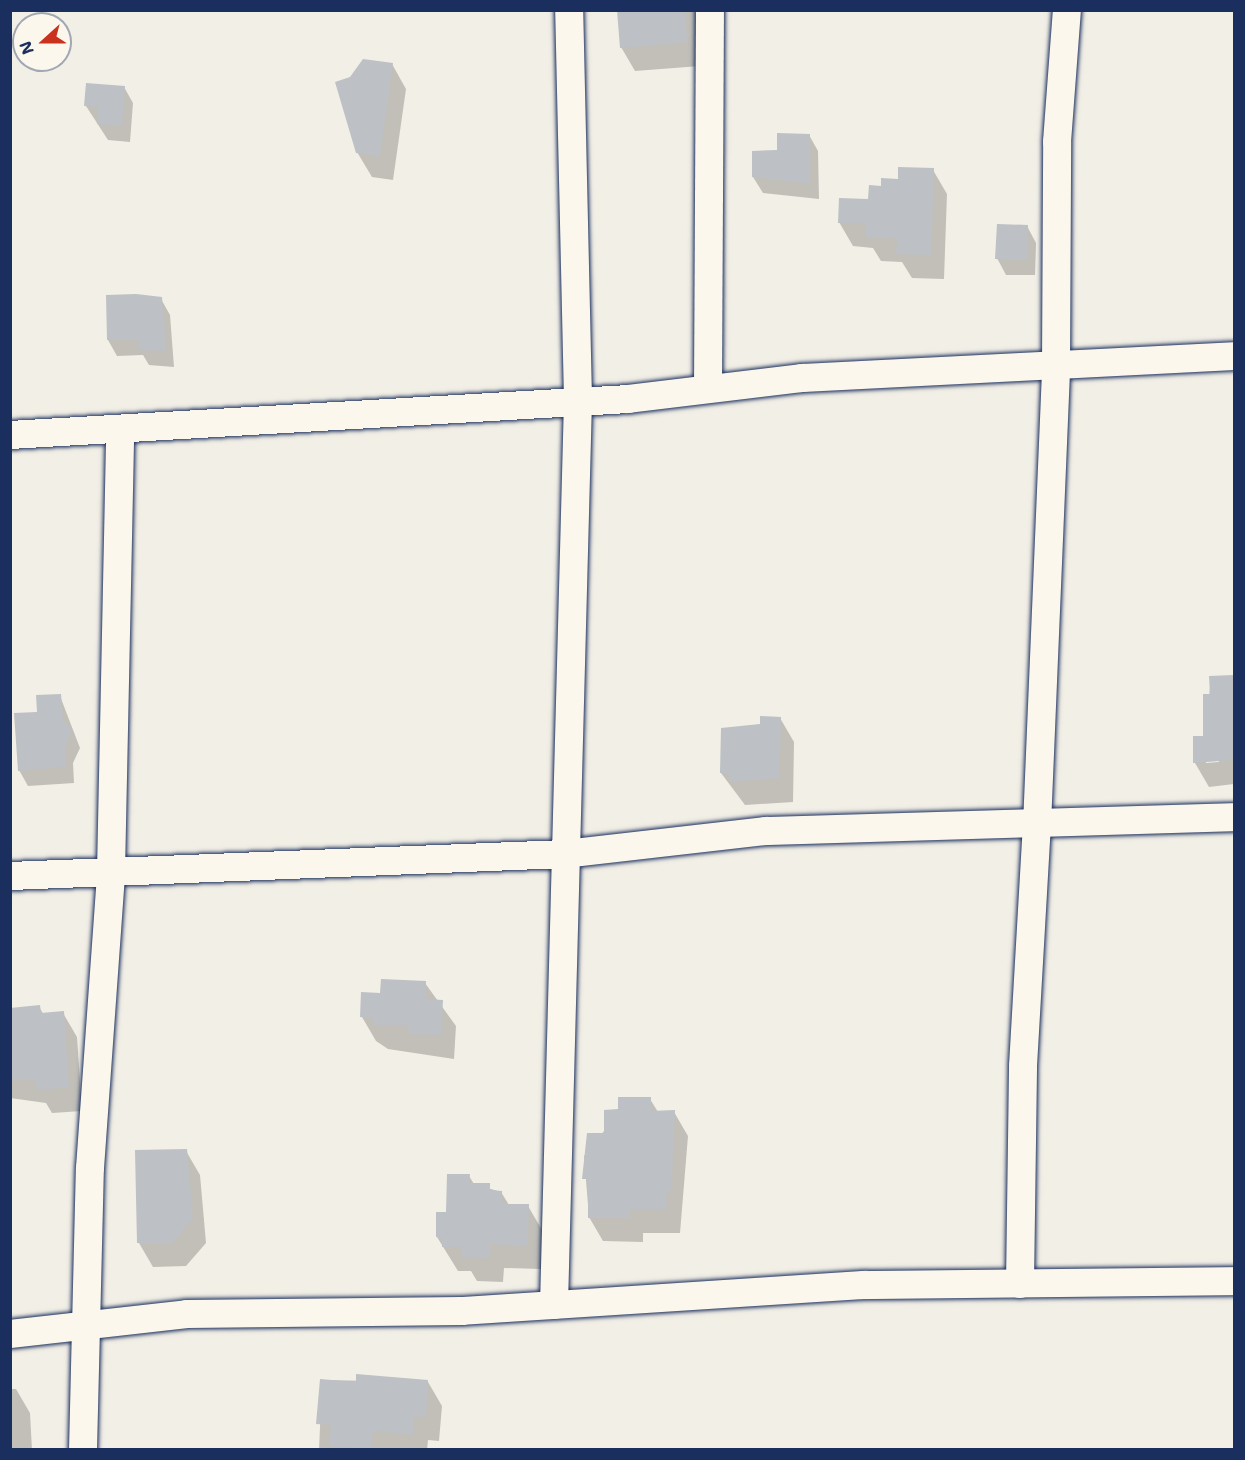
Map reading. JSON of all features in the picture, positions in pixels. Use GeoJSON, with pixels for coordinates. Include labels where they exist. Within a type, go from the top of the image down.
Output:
{"type":"FeatureCollection","features":[{"type":"Feature","properties":{"kind":"street"},"geometry":{"type":"LineString","coordinates":[[554,1305],[564,854],[578,399],[569,10]]}},
{"type":"Feature","properties":{"kind":"street"},"geometry":{"type":"LineString","coordinates":[[708,388],[710,10]]}},
{"type":"Feature","properties":{"kind":"street"},"geometry":{"type":"LineString","coordinates":[[1020,1284],[1023,1066],[1038,825],[1056,367],[1057,142],[1067,10]]}},
{"type":"Feature","properties":{"kind":"street"},"geometry":{"type":"LineString","coordinates":[[10,435],[120,430],[578,399],[801,378],[1056,367],[1234,356]]}},
{"type":"Feature","properties":{"kind":"street"},"geometry":{"type":"LineString","coordinates":[[83,1449],[88,1325],[90,1168],[111,872],[120,430]]}},
{"type":"Feature","properties":{"kind":"street"},"geometry":{"type":"LineString","coordinates":[[10,876],[564,854],[766,831],[1038,825],[1234,817]]}},
{"type":"Feature","properties":{"kind":"street"},"geometry":{"type":"LineString","coordinates":[[10,1334],[187,1314],[554,1305],[864,1286],[1234,1281]]}},
{"type":"Feature","properties":{"kind":"building"},"geometry":{"type":"Polygon","coordinates":[[[617,10],[685,10],[687,42],[620,48],[617,10]]]}},
{"type":"Feature","properties":{"kind":"building"},"geometry":{"type":"Polygon","coordinates":[[[363,59],[393,63],[380,156],[356,153],[335,82],[350,77],[363,59]]]}},
{"type":"Feature","properties":{"kind":"building"},"geometry":{"type":"Polygon","coordinates":[[[86,83],[125,86],[122,126],[97,124],[98,107],[84,106],[86,83]]]}},
{"type":"Feature","properties":{"kind":"building"},"geometry":{"type":"Polygon","coordinates":[[[777,133],[810,134],[810,184],[752,177],[752,151],[777,150],[777,133]]]}},
{"type":"Feature","properties":{"kind":"building"},"geometry":{"type":"Polygon","coordinates":[[[898,167],[934,168],[931,255],[896,254],[897,238],[865,237],[866,224],[838,223],[839,198],[868,199],[869,185],[881,186],[881,178],[898,179],[898,167]]]}},
{"type":"Feature","properties":{"kind":"building"},"geometry":{"type":"Polygon","coordinates":[[[997,224],[1028,225],[1027,260],[995,259],[997,224]]]}},
{"type":"Feature","properties":{"kind":"building"},"geometry":{"type":"Polygon","coordinates":[[[136,294],[162,297],[166,351],[138,350],[139,339],[107,340],[106,295],[136,294]]]}},
{"type":"Feature","properties":{"kind":"building"},"geometry":{"type":"Polygon","coordinates":[[[1234,675],[1234,760],[1193,763],[1193,736],[1203,736],[1203,694],[1210,694],[1209,676],[1234,675]]]}},
{"type":"Feature","properties":{"kind":"building"},"geometry":{"type":"Polygon","coordinates":[[[61,694],[63,720],[72,731],[65,746],[66,767],[18,771],[14,713],[37,712],[36,695],[61,694]]]}},
{"type":"Feature","properties":{"kind":"building"},"geometry":{"type":"Polygon","coordinates":[[[760,716],[781,717],[779,778],[729,782],[729,773],[720,773],[721,728],[760,724],[760,716]]]}},
{"type":"Feature","properties":{"kind":"building"},"geometry":{"type":"Polygon","coordinates":[[[381,979],[426,981],[425,999],[443,1000],[441,1035],[408,1034],[409,1026],[373,1025],[373,1018],[360,1017],[361,992],[380,993],[381,979]]]}},
{"type":"Feature","properties":{"kind":"building"},"geometry":{"type":"Polygon","coordinates":[[[40,1005],[41,1013],[64,1011],[69,1087],[36,1090],[36,1079],[14,1081],[10,1073],[10,1008],[40,1005]]]}},
{"type":"Feature","properties":{"kind":"building"},"geometry":{"type":"Polygon","coordinates":[[[618,1097],[651,1097],[651,1111],[675,1110],[671,1192],[666,1192],[667,1209],[630,1209],[630,1218],[588,1218],[588,1179],[582,1179],[587,1133],[604,1133],[604,1110],[618,1109],[618,1097]]]}},
{"type":"Feature","properties":{"kind":"building"},"geometry":{"type":"Polygon","coordinates":[[[187,1149],[193,1218],[172,1243],[137,1243],[135,1150],[187,1149]]]}},
{"type":"Feature","properties":{"kind":"building"},"geometry":{"type":"Polygon","coordinates":[[[447,1174],[470,1174],[469,1183],[490,1183],[490,1190],[502,1191],[502,1204],[529,1204],[528,1246],[490,1244],[490,1258],[462,1257],[462,1247],[442,1247],[442,1237],[436,1237],[436,1212],[446,1212],[447,1174]]]}},
{"type":"Feature","properties":{"kind":"building"},"geometry":{"type":"Polygon","coordinates":[[[356,1374],[428,1380],[426,1417],[414,1416],[413,1435],[373,1431],[371,1449],[329,1446],[331,1425],[316,1424],[320,1379],[356,1382],[356,1374]]]}}]}
